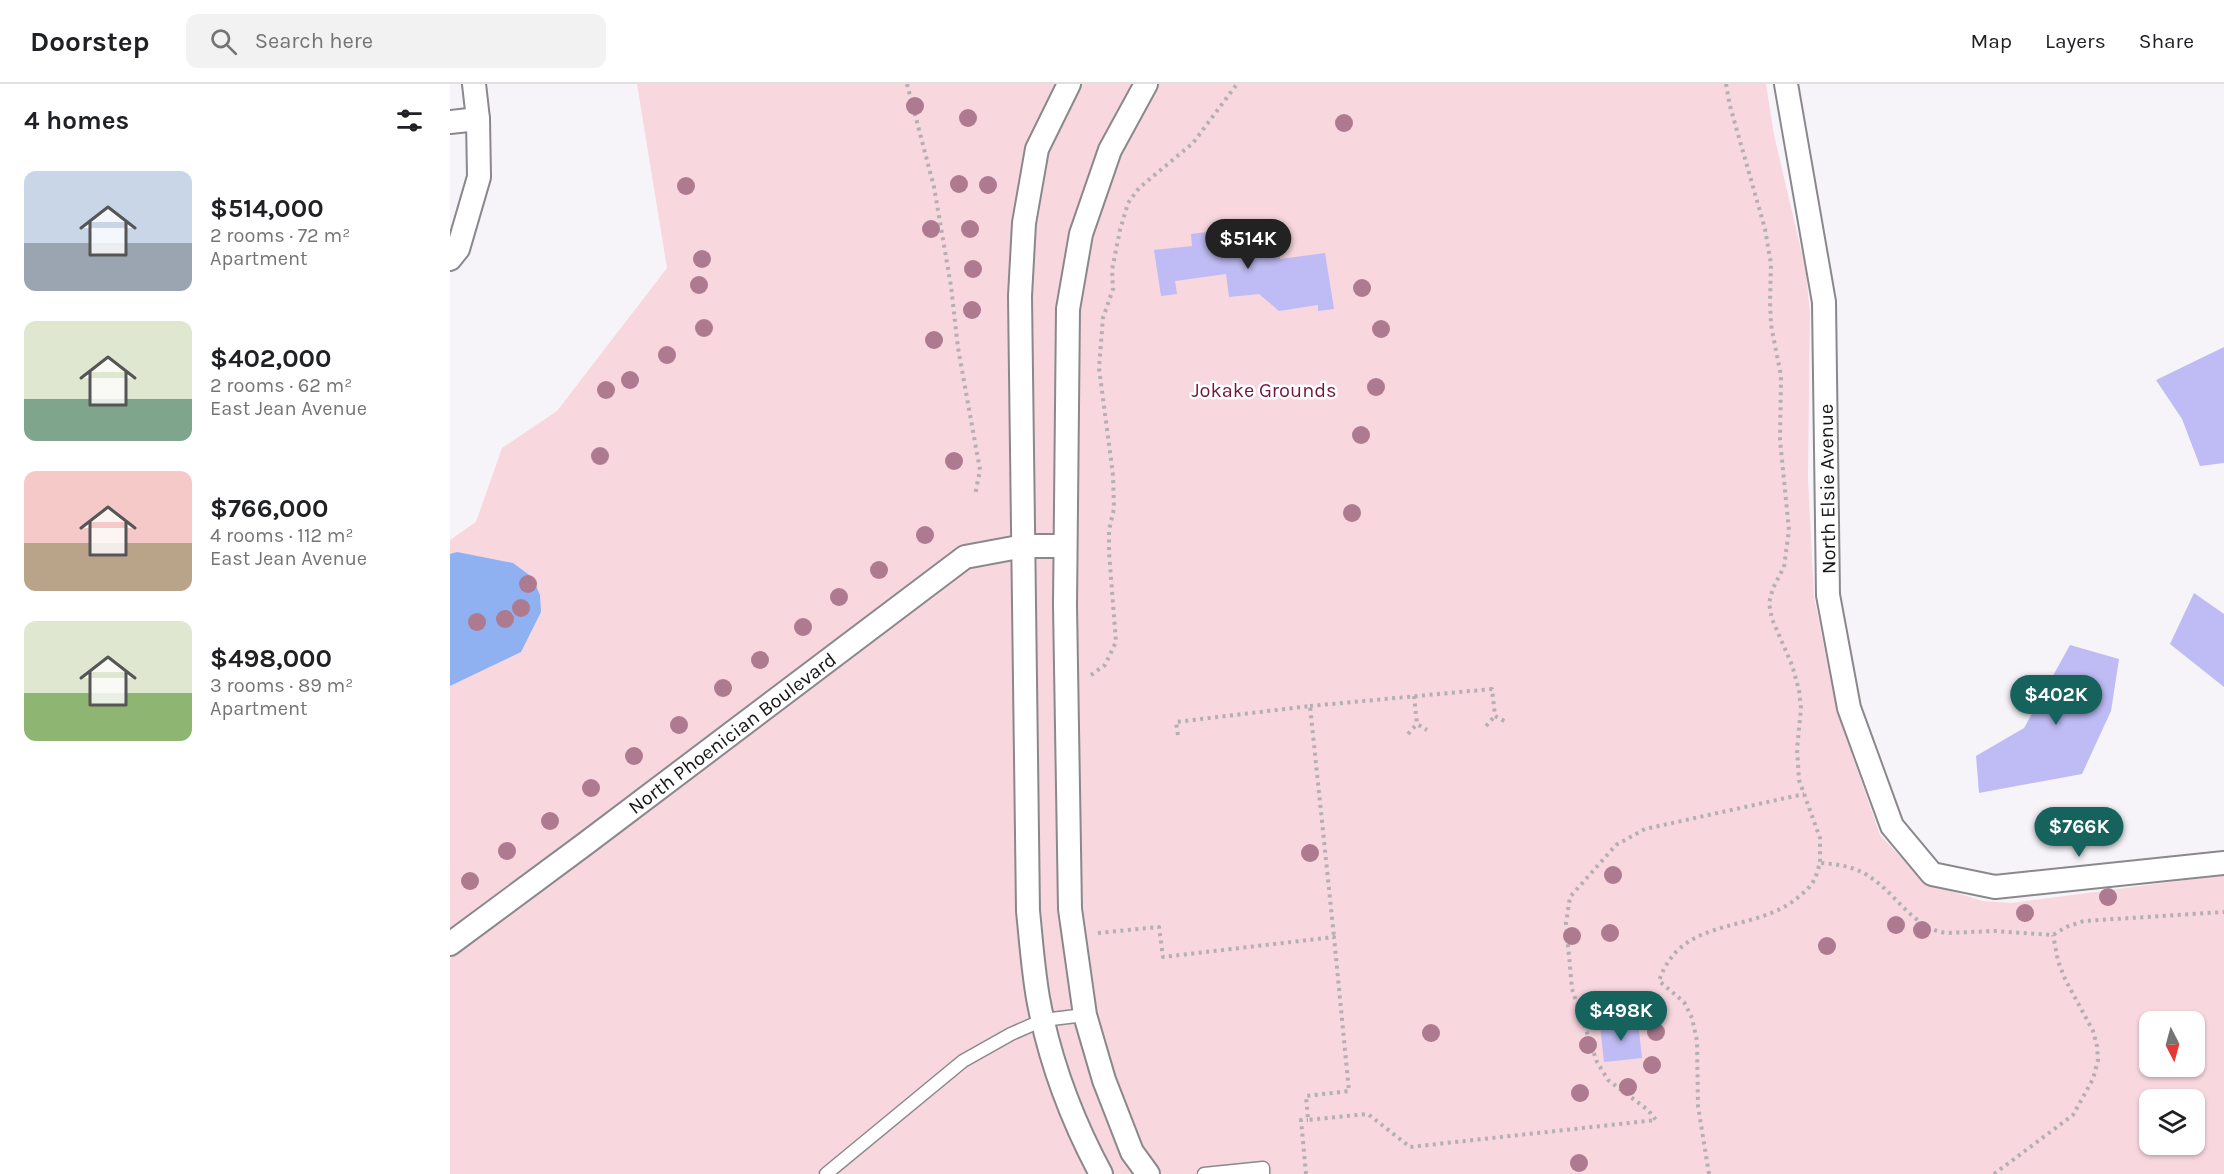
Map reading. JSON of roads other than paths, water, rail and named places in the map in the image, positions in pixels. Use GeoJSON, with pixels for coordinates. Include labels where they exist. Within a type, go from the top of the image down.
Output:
{"type":"FeatureCollection","features":[{"type":"Feature","properties":{"kind":"street"},"geometry":{"type":"LineString","coordinates":[[450,259],[458,249],[479,177],[478,119],[474,84]]}},
{"type":"Feature","properties":{"kind":"street"},"geometry":{"type":"LineString","coordinates":[[1068,84],[1037,149],[1024,223],[1020,297],[1028,911],[1038,996],[1048,1042],[1083,1140],[1101,1174]]}},
{"type":"Feature","properties":{"kind":"street"},"geometry":{"type":"LineString","coordinates":[[1146,84],[1110,150],[1081,234],[1068,309],[1065,546],[1070,909],[1085,1015],[1104,1080],[1132,1152],[1148,1174]]}},
{"type":"Feature","properties":{"kind":"street","name":"North Elsie Avenue"},"geometry":{"type":"LineString","coordinates":[[1786,84],[1824,302],[1828,595],[1849,708],[1892,826],[1932,874],[1995,887],[2224,863]]}},
{"type":"Feature","properties":{"kind":"street"},"geometry":{"type":"LineString","coordinates":[[450,122],[478,119]]}},
{"type":"Feature","properties":{"kind":"street","name":"North Phoenician Boulevard"},"geometry":{"type":"LineString","coordinates":[[450,944],[964,557],[1024,546],[1065,546]]}},
{"type":"Feature","properties":{"kind":"lane"},"geometry":{"type":"LineString","coordinates":[[826,1174],[963,1061],[1011,1034],[1042,1020],[1085,1015]]}},
{"type":"Feature","properties":{"kind":"lane"},"geometry":{"type":"LineString","coordinates":[[1204,1174],[1263,1168],[1263,1174]]}},
{"type":"Feature","properties":{"kind":"water"},"geometry":{"type":"Polygon","coordinates":[[[457,552],[513,563],[532,577],[540,595],[541,612],[521,652],[450,686],[450,554],[457,552]]]}},
{"type":"Feature","properties":{"kind":"park label","name":"Jokake Grounds"},"geometry":{"type":"Point","coordinates":[1264,390]}}]}
